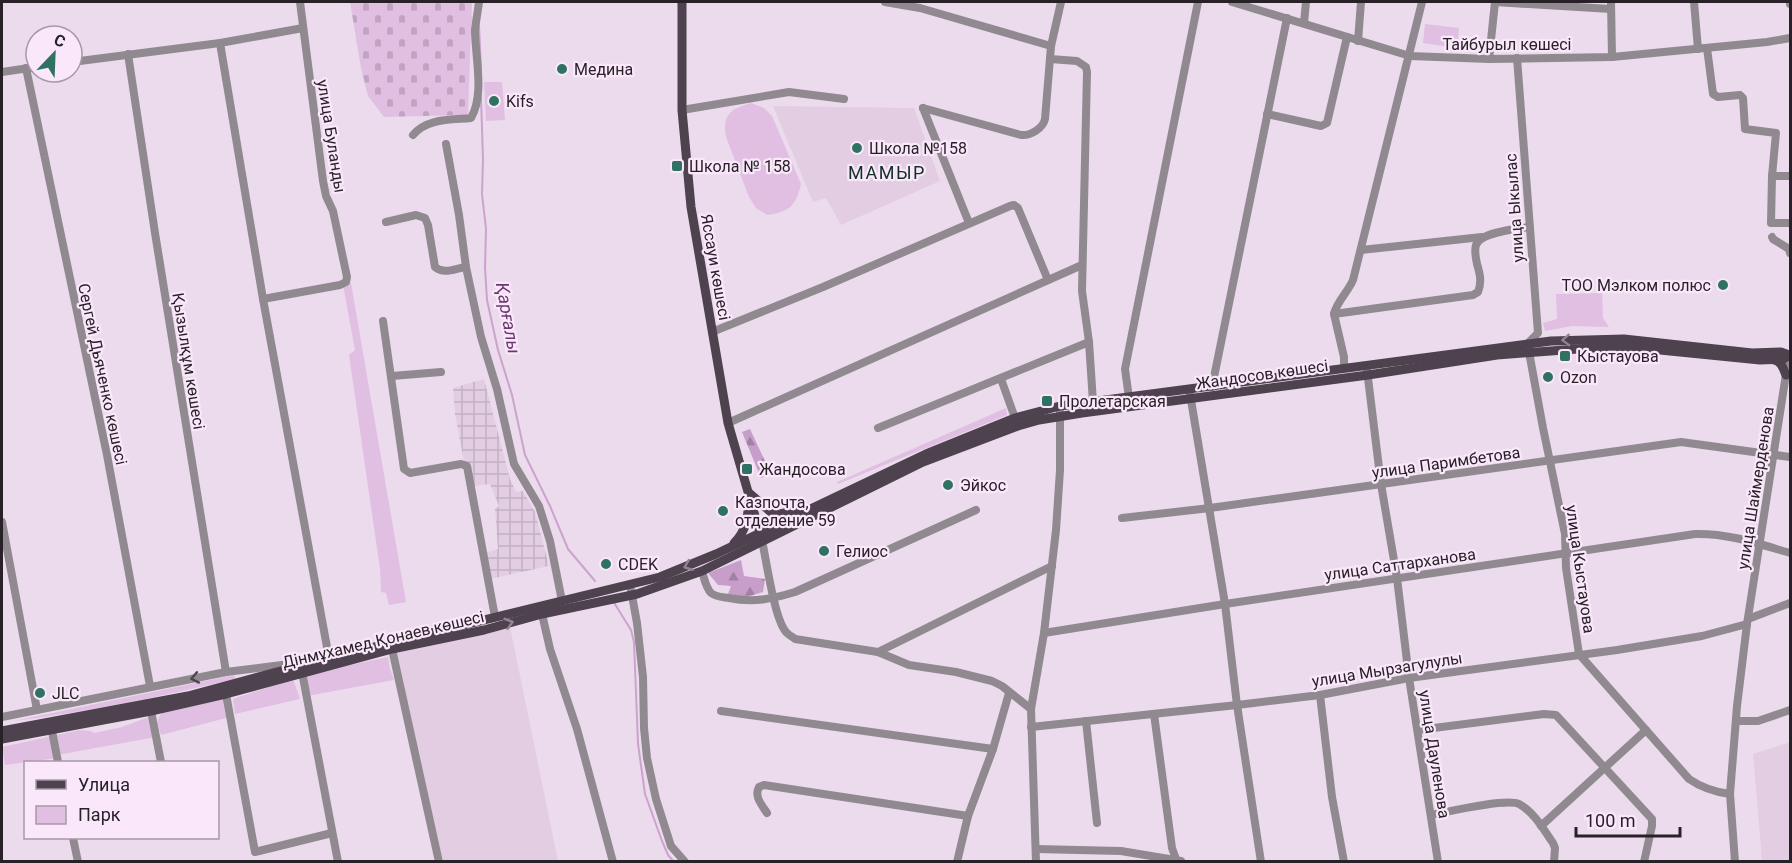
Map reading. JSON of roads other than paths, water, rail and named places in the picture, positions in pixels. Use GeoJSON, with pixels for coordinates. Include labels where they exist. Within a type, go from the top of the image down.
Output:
{"type":"FeatureCollection","features":[{"type":"Feature","properties":{"kind":"main road","name":"Яссауи көшесі"},"geometry":{"type":"LineString","coordinates":[[682,2],[682,110],[691,207],[728,423],[761,537]]}},
{"type":"Feature","properties":{"kind":"main road","name":"Жандосов көшесі"},"geometry":{"type":"LineString","coordinates":[[1528,347],[1551,340],[1624,339],[1752,353],[1781,352],[1790,355]]}},
{"type":"Feature","properties":{"kind":"main road","name":"Жандосов көшесі"},"geometry":{"type":"LineString","coordinates":[[815,506],[926,454],[1016,418],[1060,411],[1528,347],[1630,347],[1774,360],[1790,355]]}},
{"type":"Feature","properties":{"kind":"main road"},"geometry":{"type":"LineString","coordinates":[[1774,360],[1783,366],[1786,375]]}},
{"type":"Feature","properties":{"kind":"main road","name":"Жандосов көшесі"},"geometry":{"type":"LineString","coordinates":[[761,537],[923,462],[1060,411],[1093,402],[1190,394],[1212,387],[1344,368],[1367,370]]}},
{"type":"Feature","properties":{"kind":"main road"},"geometry":{"type":"LineString","coordinates":[[749,493],[776,515],[815,506]]}},
{"type":"Feature","properties":{"kind":"main road"},"geometry":{"type":"LineString","coordinates":[[716,554],[731,546],[740,538],[745,529],[749,493]]}},
{"type":"Feature","properties":{"kind":"main road"},"geometry":{"type":"LineString","coordinates":[[761,537],[775,526],[815,506]]}},
{"type":"Feature","properties":{"kind":"main road","name":"Дінмұхамед Қонаев көшесі"},"geometry":{"type":"LineString","coordinates":[[631,591],[660,577],[761,537]]}},
{"type":"Feature","properties":{"kind":"main road","name":"Дінмұхамед Қонаев көшесі"},"geometry":{"type":"LineString","coordinates":[[2,739],[50,725],[188,696],[315,661],[328,654],[600,593],[617,594],[631,591],[702,571],[761,537]]}},
{"type":"Feature","properties":{"kind":"main road","name":"Дінмұхамед Қонаев көшесі"},"geometry":{"type":"LineString","coordinates":[[2,731],[151,711],[226,694],[392,649],[607,601],[617,594]]}},
{"type":"Feature","properties":{"kind":"street","name":"улица Буланды"},"geometry":{"type":"LineString","coordinates":[[263,299],[343,285],[346,282],[347,272],[333,211],[322,181],[300,2]]}},
{"type":"Feature","properties":{"kind":"street"},"geometry":{"type":"LineString","coordinates":[[413,135],[427,123],[471,118],[475,112],[478,75],[475,29],[479,2]]}},
{"type":"Feature","properties":{"kind":"street"},"geometry":{"type":"LineString","coordinates":[[885,2],[920,8],[1050,46]]}},
{"type":"Feature","properties":{"kind":"street"},"geometry":{"type":"LineString","coordinates":[[969,223],[922,108],[1026,135],[1043,125],[1050,46],[1060,2]]}},
{"type":"Feature","properties":{"kind":"street"},"geometry":{"type":"LineString","coordinates":[[1129,398],[1125,369],[1198,2]]}},
{"type":"Feature","properties":{"kind":"street","name":"Тайбурыл көшесі"},"geometry":{"type":"LineString","coordinates":[[1232,2],[1410,56],[1489,59],[1612,57],[1791,38]]}},
{"type":"Feature","properties":{"kind":"street"},"geometry":{"type":"LineString","coordinates":[[1304,23],[1306,2]]}},
{"type":"Feature","properties":{"kind":"street"},"geometry":{"type":"LineString","coordinates":[[1358,41],[1361,2]]}},
{"type":"Feature","properties":{"kind":"street"},"geometry":{"type":"LineString","coordinates":[[1344,368],[1344,357],[1334,314],[1348,291],[1361,250],[1422,2]]}},
{"type":"Feature","properties":{"kind":"street"},"geometry":{"type":"LineString","coordinates":[[1489,59],[1495,2],[1611,5],[1612,57]]}},
{"type":"Feature","properties":{"kind":"street"},"geometry":{"type":"LineString","coordinates":[[1694,2],[1698,49]]}},
{"type":"Feature","properties":{"kind":"street"},"geometry":{"type":"LineString","coordinates":[[1212,387],[1287,18]]}},
{"type":"Feature","properties":{"kind":"street"},"geometry":{"type":"LineString","coordinates":[[84,60],[220,43],[303,28]]}},
{"type":"Feature","properties":{"kind":"street"},"geometry":{"type":"LineString","coordinates":[[1267,114],[1325,125],[1347,37]]}},
{"type":"Feature","properties":{"kind":"street"},"geometry":{"type":"LineString","coordinates":[[220,43],[263,299],[328,654]]}},
{"type":"Feature","properties":{"kind":"street"},"geometry":{"type":"LineString","coordinates":[[1707,48],[1713,94],[1718,98],[1740,95],[1743,98],[1745,129],[1776,133],[1772,176],[1772,223],[1791,223]]}},
{"type":"Feature","properties":{"kind":"street","name":"Қызылқұм көшесі"},"geometry":{"type":"LineString","coordinates":[[128,54],[226,672]]}},
{"type":"Feature","properties":{"kind":"street","name":"улица Ыкылас"},"geometry":{"type":"LineString","coordinates":[[1517,58],[1538,333],[1528,347]]}},
{"type":"Feature","properties":{"kind":"street"},"geometry":{"type":"LineString","coordinates":[[1050,59],[1077,61],[1086,67],[1087,72],[1082,291],[1089,342],[1093,402]]}},
{"type":"Feature","properties":{"kind":"street"},"geometry":{"type":"LineString","coordinates":[[2,72],[24,68]]}},
{"type":"Feature","properties":{"kind":"street","name":"Сергей Дьяченко көшесі"},"geometry":{"type":"LineString","coordinates":[[29,84],[107,455],[150,686]]}},
{"type":"Feature","properties":{"kind":"street"},"geometry":{"type":"LineString","coordinates":[[682,110],[789,92],[844,99]]}},
{"type":"Feature","properties":{"kind":"street"},"geometry":{"type":"LineString","coordinates":[[446,144],[466,267],[514,464],[538,506],[550,541],[562,601]]}},
{"type":"Feature","properties":{"kind":"street"},"geometry":{"type":"LineString","coordinates":[[1772,176],[1791,176]]}},
{"type":"Feature","properties":{"kind":"street"},"geometry":{"type":"LineString","coordinates":[[712,332],[1011,206],[1018,208],[1048,280]]}},
{"type":"Feature","properties":{"kind":"street"},"geometry":{"type":"LineString","coordinates":[[386,222],[416,215],[425,218],[435,267],[443,271],[466,267]]}},
{"type":"Feature","properties":{"kind":"street"},"geometry":{"type":"LineString","coordinates":[[1361,250],[1482,237],[1529,227]]}},
{"type":"Feature","properties":{"kind":"street"},"geometry":{"type":"LineString","coordinates":[[1334,314],[1473,295],[1478,292],[1480,286],[1475,246],[1482,237]]}},
{"type":"Feature","properties":{"kind":"street"},"geometry":{"type":"LineString","coordinates":[[1772,237],[1791,253]]}},
{"type":"Feature","properties":{"kind":"street"},"geometry":{"type":"LineString","coordinates":[[728,423],[1082,266]]}},
{"type":"Feature","properties":{"kind":"street"},"geometry":{"type":"LineString","coordinates":[[383,321],[404,469],[410,473],[467,466],[495,616]]}},
{"type":"Feature","properties":{"kind":"street"},"geometry":{"type":"LineString","coordinates":[[878,428],[1089,342]]}},
{"type":"Feature","properties":{"kind":"street","name":"улица Кыстауова"},"geometry":{"type":"LineString","coordinates":[[1528,347],[1566,534],[1566,568],[1579,654],[1689,779],[1714,792],[1730,794]]}},
{"type":"Feature","properties":{"kind":"street","name":"улица Шаймерденова"},"geometry":{"type":"LineString","coordinates":[[1735,861],[1730,794],[1736,721],[1747,622],[1790,355]]}},
{"type":"Feature","properties":{"kind":"street","name":"улица Дауленова"},"geometry":{"type":"LineString","coordinates":[[1367,370],[1409,678],[1438,861]]}},
{"type":"Feature","properties":{"kind":"street"},"geometry":{"type":"LineString","coordinates":[[392,376],[441,372]]}},
{"type":"Feature","properties":{"kind":"street"},"geometry":{"type":"LineString","coordinates":[[1001,379],[1016,418]]}},
{"type":"Feature","properties":{"kind":"street"},"geometry":{"type":"LineString","coordinates":[[1190,394],[1225,604],[1237,705],[1261,861]]}},
{"type":"Feature","properties":{"kind":"street"},"geometry":{"type":"LineString","coordinates":[[1036,861],[1030,727],[1052,566],[1060,470],[1060,411]]}},
{"type":"Feature","properties":{"kind":"street","name":"улица Паримбетова"},"geometry":{"type":"LineString","coordinates":[[1122,518],[1210,508],[1681,442],[1791,458]]}},
{"type":"Feature","properties":{"kind":"street"},"geometry":{"type":"LineString","coordinates":[[702,571],[707,586],[718,596],[741,601],[774,598],[795,592],[976,510]]}},
{"type":"Feature","properties":{"kind":"street"},"geometry":{"type":"LineString","coordinates":[[2,522],[37,710]]}},
{"type":"Feature","properties":{"kind":"street","name":"улица Саттарханова"},"geometry":{"type":"LineString","coordinates":[[1044,633],[1695,534],[1736,538],[1791,553]]}},
{"type":"Feature","properties":{"kind":"street"},"geometry":{"type":"LineString","coordinates":[[761,537],[774,598],[784,628],[795,639],[878,652],[909,665],[956,672],[992,681],[1031,710]]}},
{"type":"Feature","properties":{"kind":"street"},"geometry":{"type":"LineString","coordinates":[[878,652],[1052,566]]}},
{"type":"Feature","properties":{"kind":"street"},"geometry":{"type":"LineString","coordinates":[[631,591],[643,676],[647,758],[656,799],[671,846],[685,861]]}},
{"type":"Feature","properties":{"kind":"street","name":"улица Мырзагулулы"},"geometry":{"type":"LineString","coordinates":[[1030,727],[1320,695],[1409,678],[1702,636],[1747,622],[1791,603]]}},
{"type":"Feature","properties":{"kind":"street"},"geometry":{"type":"LineString","coordinates":[[542,614],[550,649],[578,729],[613,861]]}},
{"type":"Feature","properties":{"kind":"street"},"geometry":{"type":"LineString","coordinates":[[392,649],[439,861]]}},
{"type":"Feature","properties":{"kind":"street"},"geometry":{"type":"LineString","coordinates":[[2,717],[226,672],[315,661]]}},
{"type":"Feature","properties":{"kind":"street"},"geometry":{"type":"LineString","coordinates":[[302,672],[338,861]]}},
{"type":"Feature","properties":{"kind":"street"},"geometry":{"type":"LineString","coordinates":[[957,861],[968,816],[993,749],[1009,693]]}},
{"type":"Feature","properties":{"kind":"street"},"geometry":{"type":"LineString","coordinates":[[226,694],[255,852],[332,833]]}},
{"type":"Feature","properties":{"kind":"street"},"geometry":{"type":"LineString","coordinates":[[1320,695],[1332,797],[1344,861]]}},
{"type":"Feature","properties":{"kind":"street"},"geometry":{"type":"LineString","coordinates":[[1736,721],[1758,721],[1791,710]]}},
{"type":"Feature","properties":{"kind":"street"},"geometry":{"type":"LineString","coordinates":[[151,711],[161,761]]}},
{"type":"Feature","properties":{"kind":"street"},"geometry":{"type":"LineString","coordinates":[[721,711],[993,749]]}},
{"type":"Feature","properties":{"kind":"street"},"geometry":{"type":"LineString","coordinates":[[1154,714],[1172,848],[1179,861]]}},
{"type":"Feature","properties":{"kind":"street"},"geometry":{"type":"LineString","coordinates":[[1418,730],[1544,714],[1556,715],[1652,819],[1644,861]]}},
{"type":"Feature","properties":{"kind":"street"},"geometry":{"type":"LineString","coordinates":[[1086,721],[1097,823]]}},
{"type":"Feature","properties":{"kind":"street"},"geometry":{"type":"LineString","coordinates":[[50,725],[58,761]]}},
{"type":"Feature","properties":{"kind":"street"},"geometry":{"type":"LineString","coordinates":[[1541,826],[1646,730]]}},
{"type":"Feature","properties":{"kind":"street"},"geometry":{"type":"LineString","coordinates":[[766,813],[756,791],[764,785],[968,816]]}},
{"type":"Feature","properties":{"kind":"street"},"geometry":{"type":"LineString","coordinates":[[1431,815],[1505,802],[1518,803],[1529,811],[1555,848],[1554,861]]}},
{"type":"Feature","properties":{"kind":"street"},"geometry":{"type":"LineString","coordinates":[[73,839],[78,861]]}},
{"type":"Feature","properties":{"kind":"street"},"geometry":{"type":"LineString","coordinates":[[1036,849],[1121,851],[1179,861]]}},
{"type":"Feature","properties":{"kind":"waterway","name":"Қарғалы"},"geometry":{"type":"LineString","coordinates":[[479,26],[481,69]]}},
{"type":"Feature","properties":{"kind":"waterway","name":"Қарғалы"},"geometry":{"type":"LineString","coordinates":[[481,98],[482,194],[486,229],[487,300],[498,350],[512,395],[525,455],[568,549],[595,581]]}},
{"type":"Feature","properties":{"kind":"waterway","name":"Қарғалы"},"geometry":{"type":"LineString","coordinates":[[613,601],[631,630],[634,642],[638,744],[645,794],[662,841],[674,862]]}},
{"type":"Feature","properties":{"kind":"place","name":"Медина"},"geometry":{"type":"Point","coordinates":[562,69]}},
{"type":"Feature","properties":{"kind":"place","name":"Kifs"},"geometry":{"type":"Point","coordinates":[494,101]}},
{"type":"Feature","properties":{"kind":"place","name":"Школа №158"},"geometry":{"type":"Point","coordinates":[857,148]}},
{"type":"Feature","properties":{"kind":"place","name":"Школа № 158"},"geometry":{"type":"Point","coordinates":[677,166]}},
{"type":"Feature","properties":{"kind":"place","name":"ТОО Мэлком полюс"},"geometry":{"type":"Point","coordinates":[1723,285]}},
{"type":"Feature","properties":{"kind":"place","name":"Кыстауова"},"geometry":{"type":"Point","coordinates":[1565,356]}},
{"type":"Feature","properties":{"kind":"place","name":"Ozon"},"geometry":{"type":"Point","coordinates":[1548,377]}},
{"type":"Feature","properties":{"kind":"place","name":"Пролетарская"},"geometry":{"type":"Point","coordinates":[1047,401]}},
{"type":"Feature","properties":{"kind":"place","name":"Жандосова"},"geometry":{"type":"Point","coordinates":[747,469]}},
{"type":"Feature","properties":{"kind":"place","name":"Эйкос"},"geometry":{"type":"Point","coordinates":[948,485]}},
{"type":"Feature","properties":{"kind":"place","name":"Казпочта, отделение 59"},"geometry":{"type":"Point","coordinates":[723,511]}},
{"type":"Feature","properties":{"kind":"place","name":"Гелиос"},"geometry":{"type":"Point","coordinates":[824,551]}},
{"type":"Feature","properties":{"kind":"place","name":"CDEK"},"geometry":{"type":"Point","coordinates":[606,564]}},
{"type":"Feature","properties":{"kind":"place","name":"JLC"},"geometry":{"type":"Point","coordinates":[40,693]}},
{"type":"Feature","properties":{"kind":"district","name":"МАМЫР"},"geometry":{"type":"Point","coordinates":[887,173]}}]}
